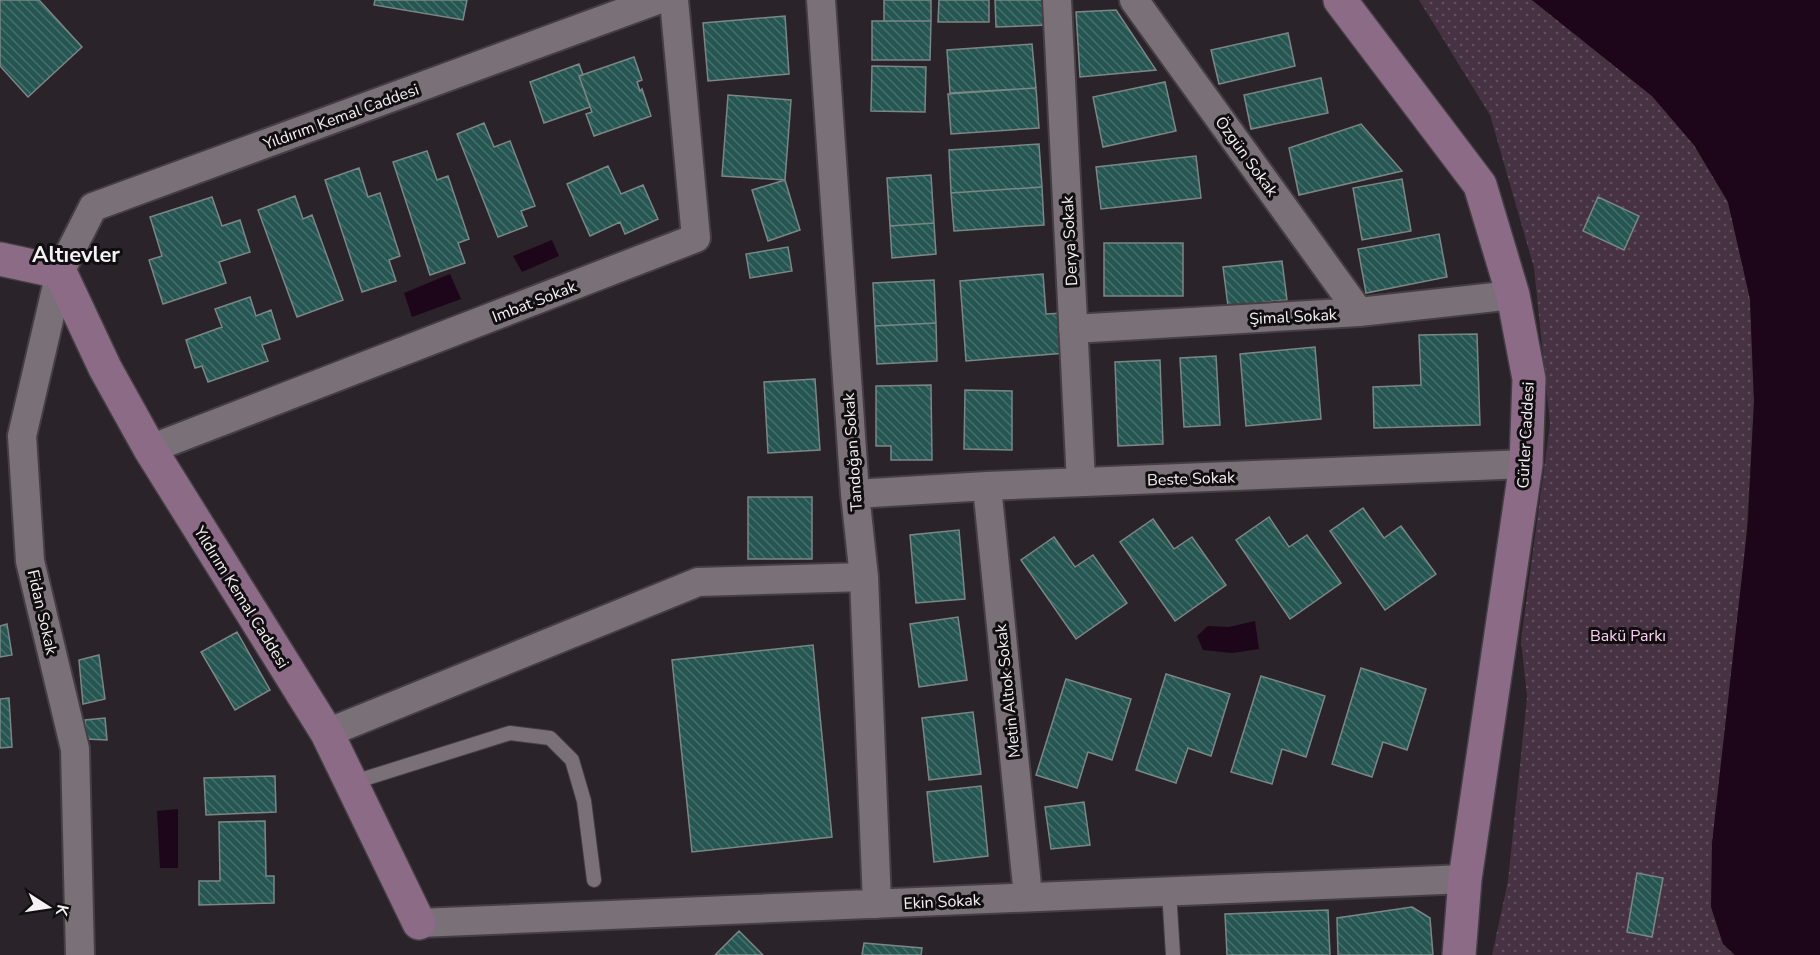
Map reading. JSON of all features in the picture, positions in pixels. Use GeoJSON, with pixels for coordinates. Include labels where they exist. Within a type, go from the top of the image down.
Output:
{"type":"FeatureCollection","features":[{"type":"Feature","properties":{"kind":"street","name":"Yıldırım Kemal Caddesi"},"geometry":{"type":"LineString","coordinates":[[419,923],[327,732],[150,449],[105,368],[60,272],[93,207],[657,0]]}},
{"type":"Feature","properties":{"kind":"street","name":"Imbat Sokak"},"geometry":{"type":"LineString","coordinates":[[150,449],[696,238],[674,0]]}},
{"type":"Feature","properties":{"kind":"street","name":"Tandoğan Sokak"},"geometry":{"type":"LineString","coordinates":[[820,0],[855,494],[864,577],[877,904]]}},
{"type":"Feature","properties":{"kind":"street","name":"Derya Sokak"},"geometry":{"type":"LineString","coordinates":[[1057,0],[1081,482]]}},
{"type":"Feature","properties":{"kind":"street","name":"Özgün Sokak"},"geometry":{"type":"LineString","coordinates":[[1134,0],[1359,312]]}},
{"type":"Feature","properties":{"kind":"street","name":"Gürler Caddesi"},"geometry":{"type":"LineString","coordinates":[[1340,0],[1480,184],[1513,295],[1529,379],[1526,464],[1465,879],[1459,955]]}},
{"type":"Feature","properties":{"kind":"street"},"geometry":{"type":"LineString","coordinates":[[0,259],[60,272]]}},
{"type":"Feature","properties":{"kind":"street","name":"Fidan Sokak"},"geometry":{"type":"LineString","coordinates":[[60,272],[22,436],[30,561],[75,749],[80,955]]}},
{"type":"Feature","properties":{"kind":"street","name":"Şimal Sokak"},"geometry":{"type":"LineString","coordinates":[[1073,329],[1359,312],[1513,295]]}},
{"type":"Feature","properties":{"kind":"street","name":"Beste Sokak"},"geometry":{"type":"LineString","coordinates":[[855,494],[987,486],[1526,464]]}},
{"type":"Feature","properties":{"kind":"street","name":"Metin Altıok Sokak"},"geometry":{"type":"LineString","coordinates":[[987,486],[1028,896]]}},
{"type":"Feature","properties":{"kind":"street"},"geometry":{"type":"LineString","coordinates":[[327,732],[698,582],[864,577]]}},
{"type":"Feature","properties":{"kind":"street","name":"Ekin Sokak"},"geometry":{"type":"LineString","coordinates":[[419,923],[1465,879]]}},
{"type":"Feature","properties":{"kind":"lane"},"geometry":{"type":"LineString","coordinates":[[351,783],[510,733],[550,738],[572,760],[584,801],[594,880]]}},
{"type":"Feature","properties":{"kind":"lane"},"geometry":{"type":"LineString","coordinates":[[1169,891],[1173,955]]}},
{"type":"Feature","properties":{"kind":"green space","name":"Bakü Parkı"},"geometry":{"type":"Polygon","coordinates":[[[1419,0],[1532,0],[1652,96],[1694,145],[1728,202],[1750,299],[1754,402],[1723,944],[1735,955],[1492,955],[1508,881],[1527,697],[1521,640],[1550,424],[1534,268],[1490,115],[1419,0]]]}},
{"type":"Feature","properties":{"kind":"shaded area"},"geometry":{"type":"Polygon","coordinates":[[[1532,0],[1820,0],[1820,955],[1735,955],[1723,944],[1711,907],[1712,843],[1748,522],[1754,402],[1750,299],[1728,202],[1694,145],[1652,96],[1532,0]]]}},
{"type":"Feature","properties":{"kind":"shaded area"},"geometry":{"type":"Polygon","coordinates":[[[552,240],[559,256],[522,272],[513,256],[552,240]]]}},
{"type":"Feature","properties":{"kind":"shaded area"},"geometry":{"type":"Polygon","coordinates":[[[450,274],[461,299],[412,317],[404,293],[450,274]]]}},
{"type":"Feature","properties":{"kind":"shaded area"},"geometry":{"type":"Polygon","coordinates":[[[1255,621],[1259,649],[1232,653],[1203,650],[1197,636],[1208,626],[1229,627],[1255,621]]]}},
{"type":"Feature","properties":{"kind":"shaded area"},"geometry":{"type":"Polygon","coordinates":[[[178,809],[178,868],[160,868],[157,811],[178,809]]]}},
{"type":"Feature","properties":{"kind":"building"},"geometry":{"type":"Polygon","coordinates":[[[0,0],[39,0],[82,47],[28,97],[0,66],[0,0]]]}},
{"type":"Feature","properties":{"kind":"building"},"geometry":{"type":"Polygon","coordinates":[[[375,0],[467,0],[463,20],[374,5],[375,0]]]}},
{"type":"Feature","properties":{"kind":"building"},"geometry":{"type":"Polygon","coordinates":[[[884,0],[931,0],[931,21],[884,21],[884,0]]]}},
{"type":"Feature","properties":{"kind":"building"},"geometry":{"type":"Polygon","coordinates":[[[939,0],[989,0],[989,22],[938,22],[939,0]]]}},
{"type":"Feature","properties":{"kind":"building"},"geometry":{"type":"Polygon","coordinates":[[[995,0],[1048,0],[1048,25],[996,27],[995,0]]]}},
{"type":"Feature","properties":{"kind":"building"},"geometry":{"type":"Polygon","coordinates":[[[1116,10],[1156,70],[1080,77],[1076,12],[1116,10]]]}},
{"type":"Feature","properties":{"kind":"building"},"geometry":{"type":"Polygon","coordinates":[[[785,16],[789,74],[708,81],[703,23],[785,16]]]}},
{"type":"Feature","properties":{"kind":"building"},"geometry":{"type":"Polygon","coordinates":[[[872,21],[931,21],[930,60],[872,60],[872,21]]]}},
{"type":"Feature","properties":{"kind":"building"},"geometry":{"type":"Polygon","coordinates":[[[1288,33],[1295,66],[1219,84],[1211,50],[1288,33]]]}},
{"type":"Feature","properties":{"kind":"building"},"geometry":{"type":"Polygon","coordinates":[[[1032,44],[1036,88],[950,93],[947,50],[1032,44]]]}},
{"type":"Feature","properties":{"kind":"building"},"geometry":{"type":"Polygon","coordinates":[[[634,57],[642,80],[637,82],[640,91],[642,89],[651,116],[594,136],[586,114],[592,112],[579,76],[634,57]]]}},
{"type":"Feature","properties":{"kind":"building"},"geometry":{"type":"Polygon","coordinates":[[[579,64],[583,75],[579,76],[590,107],[544,123],[530,82],[579,64]]]}},
{"type":"Feature","properties":{"kind":"building"},"geometry":{"type":"Polygon","coordinates":[[[872,66],[926,67],[925,112],[871,111],[872,66]]]}},
{"type":"Feature","properties":{"kind":"building"},"geometry":{"type":"Polygon","coordinates":[[[1321,78],[1328,113],[1251,129],[1244,95],[1321,78]]]}},
{"type":"Feature","properties":{"kind":"building"},"geometry":{"type":"Polygon","coordinates":[[[1165,82],[1176,131],[1103,147],[1093,97],[1165,82]]]}},
{"type":"Feature","properties":{"kind":"building"},"geometry":{"type":"Polygon","coordinates":[[[1036,88],[1039,128],[951,134],[948,94],[1036,88]]]}},
{"type":"Feature","properties":{"kind":"building"},"geometry":{"type":"Polygon","coordinates":[[[728,95],[791,100],[785,180],[722,176],[728,95]]]}},
{"type":"Feature","properties":{"kind":"building"},"geometry":{"type":"Polygon","coordinates":[[[484,123],[494,147],[510,141],[535,206],[521,211],[527,226],[498,237],[457,134],[484,123]]]}},
{"type":"Feature","properties":{"kind":"building"},"geometry":{"type":"Polygon","coordinates":[[[1361,124],[1402,171],[1299,195],[1289,148],[1361,124]]]}},
{"type":"Feature","properties":{"kind":"building"},"geometry":{"type":"Polygon","coordinates":[[[1039,144],[1042,187],[951,193],[949,150],[1039,144]]]}},
{"type":"Feature","properties":{"kind":"building"},"geometry":{"type":"Polygon","coordinates":[[[427,151],[437,180],[448,176],[469,239],[458,243],[465,263],[430,275],[393,162],[427,151]]]}},
{"type":"Feature","properties":{"kind":"building"},"geometry":{"type":"Polygon","coordinates":[[[1196,156],[1201,198],[1101,209],[1096,167],[1196,156]]]}},
{"type":"Feature","properties":{"kind":"building"},"geometry":{"type":"Polygon","coordinates":[[[608,166],[621,194],[643,185],[658,219],[625,234],[620,222],[590,236],[567,184],[608,166]]]}},
{"type":"Feature","properties":{"kind":"building"},"geometry":{"type":"Polygon","coordinates":[[[359,168],[368,197],[380,193],[400,256],[389,260],[396,281],[362,292],[325,180],[359,168]]]}},
{"type":"Feature","properties":{"kind":"building"},"geometry":{"type":"Polygon","coordinates":[[[931,175],[934,223],[890,226],[887,178],[931,175]]]}},
{"type":"Feature","properties":{"kind":"building"},"geometry":{"type":"Polygon","coordinates":[[[1402,179],[1411,231],[1362,240],[1353,188],[1402,179]]]}},
{"type":"Feature","properties":{"kind":"building"},"geometry":{"type":"Polygon","coordinates":[[[785,180],[800,230],[768,241],[752,190],[785,180]]]}},
{"type":"Feature","properties":{"kind":"building"},"geometry":{"type":"Polygon","coordinates":[[[1042,187],[1044,225],[954,231],[951,193],[1042,187]]]}},
{"type":"Feature","properties":{"kind":"building"},"geometry":{"type":"Polygon","coordinates":[[[295,196],[303,219],[312,215],[343,300],[297,317],[258,210],[295,196]]]}},
{"type":"Feature","properties":{"kind":"building"},"geometry":{"type":"Polygon","coordinates":[[[212,197],[222,226],[240,220],[250,252],[219,262],[226,283],[163,304],[149,260],[162,256],[150,217],[212,197]]]}},
{"type":"Feature","properties":{"kind":"building"},"geometry":{"type":"Polygon","coordinates":[[[1598,197],[1639,216],[1624,250],[1583,231],[1598,197]]]}},
{"type":"Feature","properties":{"kind":"building"},"geometry":{"type":"Polygon","coordinates":[[[934,223],[936,254],[892,258],[890,226],[934,223]]]}},
{"type":"Feature","properties":{"kind":"building"},"geometry":{"type":"Polygon","coordinates":[[[1439,234],[1447,277],[1366,293],[1358,249],[1439,234]]]}},
{"type":"Feature","properties":{"kind":"building"},"geometry":{"type":"Polygon","coordinates":[[[1104,243],[1183,243],[1183,296],[1104,296],[1104,243]]]}},
{"type":"Feature","properties":{"kind":"building"},"geometry":{"type":"Polygon","coordinates":[[[788,247],[792,271],[750,278],[746,254],[788,247]]]}},
{"type":"Feature","properties":{"kind":"building"},"geometry":{"type":"Polygon","coordinates":[[[1282,261],[1287,300],[1228,306],[1223,267],[1282,261]]]}},
{"type":"Feature","properties":{"kind":"building"},"geometry":{"type":"Polygon","coordinates":[[[1043,274],[1046,314],[1063,313],[1066,353],[966,361],[960,281],[1043,274]]]}},
{"type":"Feature","properties":{"kind":"building"},"geometry":{"type":"Polygon","coordinates":[[[934,280],[936,323],[875,326],[873,283],[934,280]]]}},
{"type":"Feature","properties":{"kind":"building"},"geometry":{"type":"Polygon","coordinates":[[[250,297],[256,316],[271,310],[280,339],[262,345],[268,361],[208,382],[202,366],[195,368],[186,340],[222,327],[215,309],[250,297]]]}},
{"type":"Feature","properties":{"kind":"building"},"geometry":{"type":"Polygon","coordinates":[[[936,323],[937,361],[877,364],[875,326],[936,323]]]}},
{"type":"Feature","properties":{"kind":"building"},"geometry":{"type":"Polygon","coordinates":[[[1477,334],[1480,425],[1374,428],[1373,387],[1421,385],[1419,335],[1477,334]]]}},
{"type":"Feature","properties":{"kind":"building"},"geometry":{"type":"Polygon","coordinates":[[[1315,347],[1321,419],[1246,426],[1240,354],[1315,347]]]}},
{"type":"Feature","properties":{"kind":"building"},"geometry":{"type":"Polygon","coordinates":[[[1216,356],[1220,425],[1184,427],[1180,358],[1216,356]]]}},
{"type":"Feature","properties":{"kind":"building"},"geometry":{"type":"Polygon","coordinates":[[[1160,360],[1163,444],[1118,446],[1115,362],[1160,360]]]}},
{"type":"Feature","properties":{"kind":"building"},"geometry":{"type":"Polygon","coordinates":[[[815,379],[820,450],[768,453],[764,382],[815,379]]]}},
{"type":"Feature","properties":{"kind":"building"},"geometry":{"type":"Polygon","coordinates":[[[931,385],[932,460],[891,460],[891,446],[876,446],[876,386],[931,385]]]}},
{"type":"Feature","properties":{"kind":"building"},"geometry":{"type":"Polygon","coordinates":[[[965,390],[1012,391],[1012,450],[964,449],[965,390]]]}},
{"type":"Feature","properties":{"kind":"building"},"geometry":{"type":"Polygon","coordinates":[[[748,497],[812,497],[812,559],[748,559],[748,497]]]}},
{"type":"Feature","properties":{"kind":"building"},"geometry":{"type":"Polygon","coordinates":[[[1363,508],[1384,538],[1401,526],[1436,574],[1385,610],[1330,531],[1363,508]]]}},
{"type":"Feature","properties":{"kind":"building"},"geometry":{"type":"Polygon","coordinates":[[[1269,517],[1289,547],[1307,535],[1341,583],[1290,619],[1236,540],[1269,517]]]}},
{"type":"Feature","properties":{"kind":"building"},"geometry":{"type":"Polygon","coordinates":[[[1153,519],[1174,549],[1192,537],[1226,585],[1175,621],[1120,542],[1153,519]]]}},
{"type":"Feature","properties":{"kind":"building"},"geometry":{"type":"Polygon","coordinates":[[[959,530],[965,599],[916,603],[910,535],[959,530]]]}},
{"type":"Feature","properties":{"kind":"building"},"geometry":{"type":"Polygon","coordinates":[[[1054,537],[1075,567],[1093,555],[1127,603],[1076,639],[1021,560],[1054,537]]]}},
{"type":"Feature","properties":{"kind":"building"},"geometry":{"type":"Polygon","coordinates":[[[958,617],[967,680],[919,687],[910,624],[958,617]]]}},
{"type":"Feature","properties":{"kind":"building"},"geometry":{"type":"Polygon","coordinates":[[[7,624],[12,655],[0,657],[0,626],[7,624]]]}},
{"type":"Feature","properties":{"kind":"building"},"geometry":{"type":"Polygon","coordinates":[[[237,632],[270,690],[235,710],[201,652],[237,632]]]}},
{"type":"Feature","properties":{"kind":"building"},"geometry":{"type":"Polygon","coordinates":[[[813,645],[832,837],[692,852],[672,660],[813,645]]]}},
{"type":"Feature","properties":{"kind":"building"},"geometry":{"type":"Polygon","coordinates":[[[99,655],[105,699],[83,704],[79,660],[99,655]]]}},
{"type":"Feature","properties":{"kind":"building"},"geometry":{"type":"Polygon","coordinates":[[[1361,668],[1426,689],[1407,750],[1383,742],[1372,777],[1332,764],[1361,668]]]}},
{"type":"Feature","properties":{"kind":"building"},"geometry":{"type":"Polygon","coordinates":[[[1166,674],[1230,694],[1211,756],[1188,748],[1176,783],[1136,770],[1166,674]]]}},
{"type":"Feature","properties":{"kind":"building"},"geometry":{"type":"Polygon","coordinates":[[[1261,676],[1325,696],[1306,757],[1282,749],[1272,784],[1231,772],[1261,676]]]}},
{"type":"Feature","properties":{"kind":"building"},"geometry":{"type":"Polygon","coordinates":[[[1066,679],[1131,699],[1112,760],[1088,752],[1077,788],[1036,775],[1066,679]]]}},
{"type":"Feature","properties":{"kind":"building"},"geometry":{"type":"Polygon","coordinates":[[[9,698],[12,747],[0,748],[0,699],[9,698]]]}},
{"type":"Feature","properties":{"kind":"building"},"geometry":{"type":"Polygon","coordinates":[[[973,712],[981,774],[929,780],[922,718],[973,712]]]}},
{"type":"Feature","properties":{"kind":"building"},"geometry":{"type":"Polygon","coordinates":[[[105,718],[107,740],[86,739],[85,720],[105,718]]]}},
{"type":"Feature","properties":{"kind":"building"},"geometry":{"type":"Polygon","coordinates":[[[275,776],[276,812],[206,815],[204,778],[275,776]]]}},
{"type":"Feature","properties":{"kind":"building"},"geometry":{"type":"Polygon","coordinates":[[[981,786],[988,856],[934,862],[927,792],[981,786]]]}},
{"type":"Feature","properties":{"kind":"building"},"geometry":{"type":"Polygon","coordinates":[[[1084,802],[1090,845],[1051,849],[1045,807],[1084,802]]]}},
{"type":"Feature","properties":{"kind":"building"},"geometry":{"type":"Polygon","coordinates":[[[265,821],[266,876],[274,876],[274,903],[199,905],[199,881],[220,881],[219,822],[265,821]]]}},
{"type":"Feature","properties":{"kind":"building"},"geometry":{"type":"Polygon","coordinates":[[[1637,873],[1663,878],[1652,937],[1627,932],[1637,873]]]}},
{"type":"Feature","properties":{"kind":"building"},"geometry":{"type":"Polygon","coordinates":[[[1412,907],[1430,918],[1433,955],[1338,955],[1337,918],[1412,907]]]}},
{"type":"Feature","properties":{"kind":"building"},"geometry":{"type":"Polygon","coordinates":[[[1328,910],[1330,955],[1227,955],[1225,914],[1328,910]]]}},
{"type":"Feature","properties":{"kind":"building"},"geometry":{"type":"Polygon","coordinates":[[[739,931],[763,955],[715,955],[739,931]]]}},
{"type":"Feature","properties":{"kind":"building"},"geometry":{"type":"Polygon","coordinates":[[[864,943],[922,948],[921,955],[862,955],[864,943]]]}},
{"type":"Feature","properties":{"kind":"district","name":"Altıevler"},"geometry":{"type":"Point","coordinates":[76,254]}}]}
